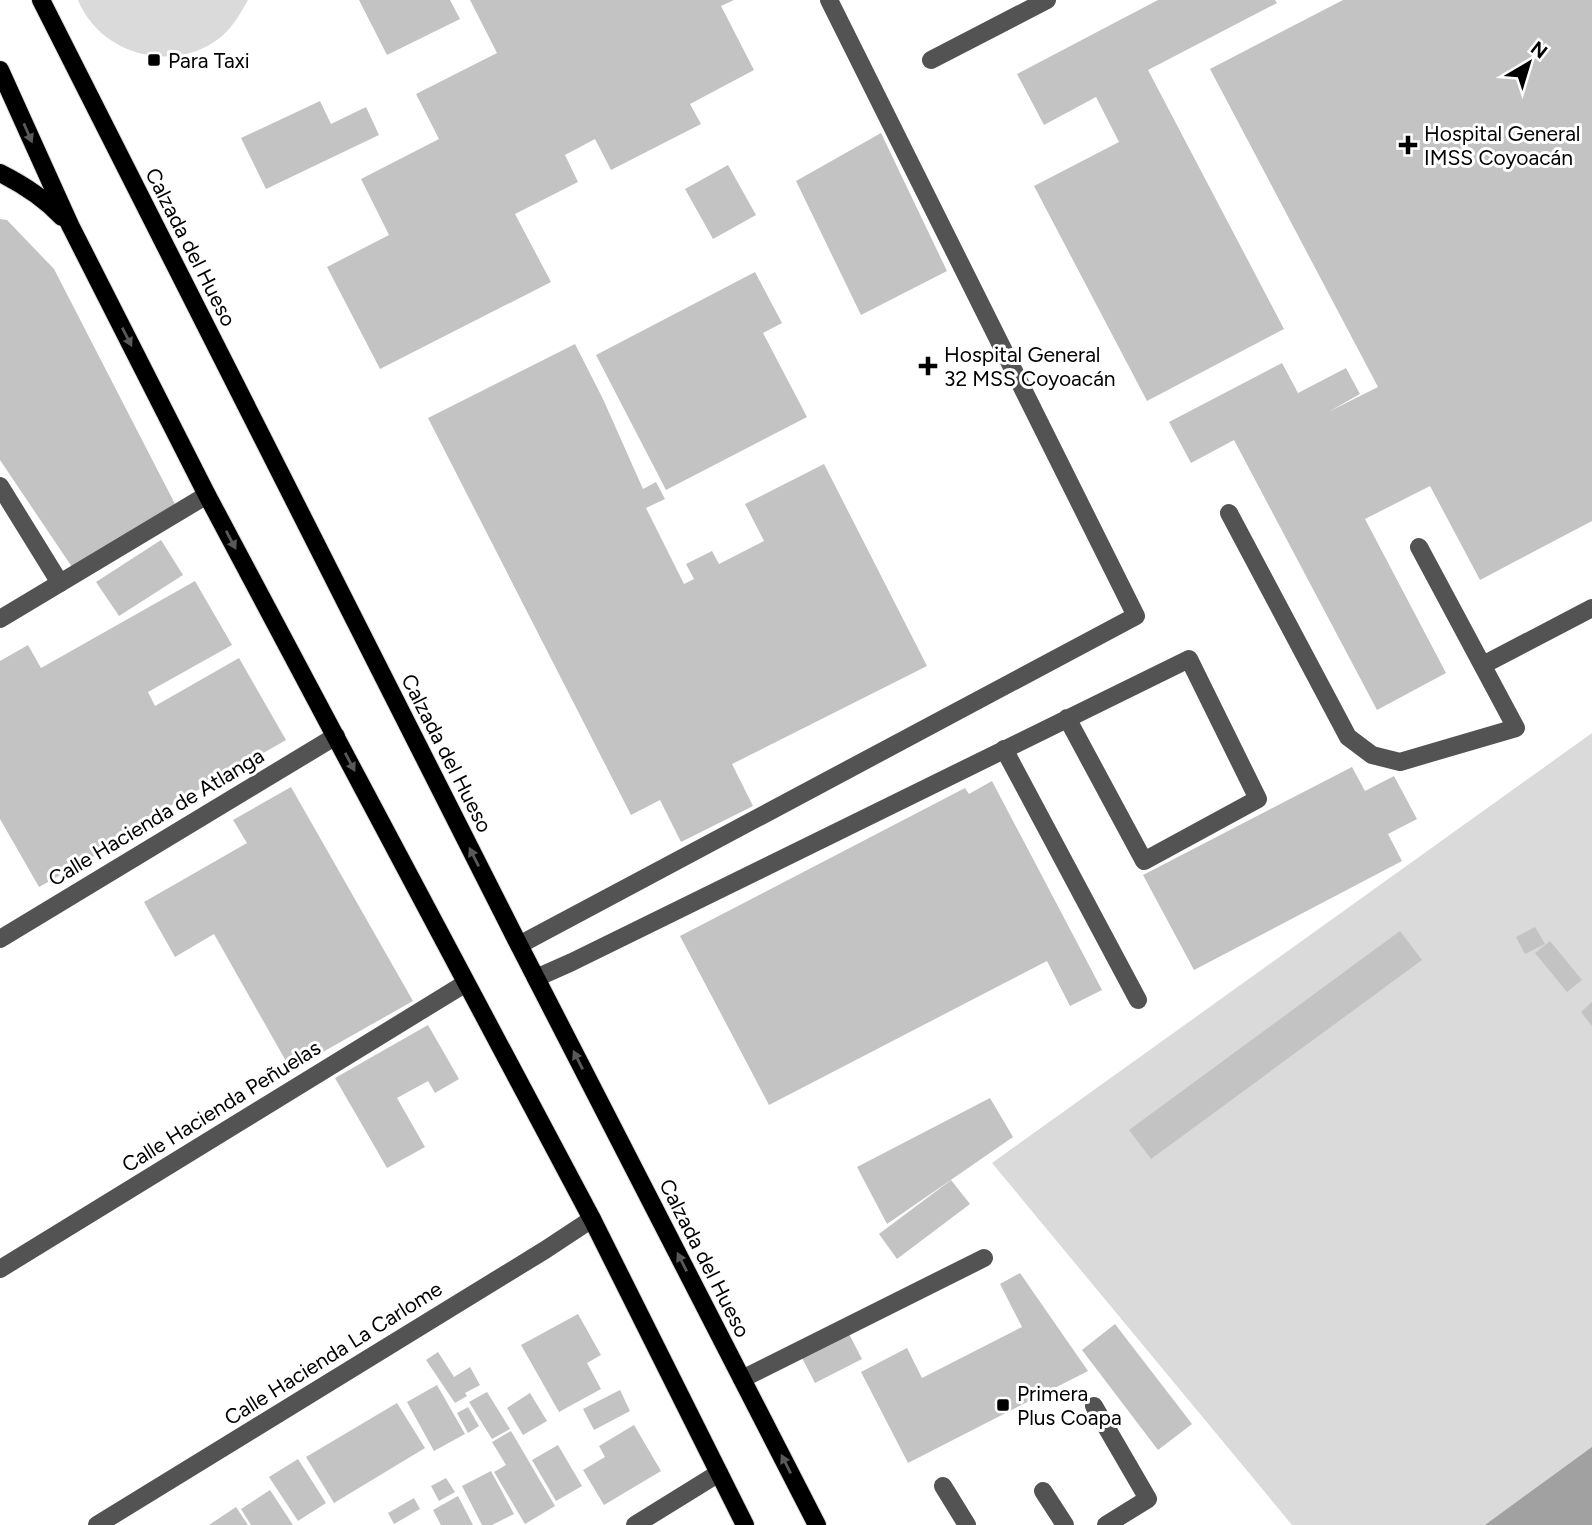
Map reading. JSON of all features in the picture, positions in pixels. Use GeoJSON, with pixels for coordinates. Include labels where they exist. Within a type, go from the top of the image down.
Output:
{"type":"FeatureCollection","features":[{"type":"Feature","properties":{"kind":"main road","name":"Calzada del Hueso"},"geometry":{"type":"LineString","coordinates":[[41,0],[519,945],[817,1525]]}},
{"type":"Feature","properties":{"kind":"main road"},"geometry":{"type":"LineString","coordinates":[[0,70],[70,225],[207,495],[592,1219],[745,1525]]}},
{"type":"Feature","properties":{"kind":"main road"},"geometry":{"type":"LineString","coordinates":[[0,173],[24,185],[49,203],[70,225]]}},
{"type":"Feature","properties":{"kind":"street"},"geometry":{"type":"LineString","coordinates":[[519,945],[1136,616],[829,0]]}},
{"type":"Feature","properties":{"kind":"street"},"geometry":{"type":"LineString","coordinates":[[931,60],[1047,0]]}},
{"type":"Feature","properties":{"kind":"street"},"geometry":{"type":"LineString","coordinates":[[0,486],[60,583]]}},
{"type":"Feature","properties":{"kind":"street"},"geometry":{"type":"LineString","coordinates":[[0,619],[207,495]]}},
{"type":"Feature","properties":{"kind":"street"},"geometry":{"type":"LineString","coordinates":[[1229,513],[1348,737],[1373,755],[1400,762],[1516,727],[1419,547]]}},
{"type":"Feature","properties":{"kind":"street"},"geometry":{"type":"LineString","coordinates":[[1483,665],[1592,608]]}},
{"type":"Feature","properties":{"kind":"street"},"geometry":{"type":"LineString","coordinates":[[536,978],[1067,718],[1189,659],[1258,799],[1143,861],[1067,718]]}},
{"type":"Feature","properties":{"kind":"street","name":"Calle Hacienda de Atlanga"},"geometry":{"type":"LineString","coordinates":[[0,939],[336,736]]}},
{"type":"Feature","properties":{"kind":"street"},"geometry":{"type":"LineString","coordinates":[[1004,749],[1138,1000]]}},
{"type":"Feature","properties":{"kind":"street","name":"Calle Hacienda Peñuelas"},"geometry":{"type":"LineString","coordinates":[[0,1269],[466,983]]}},
{"type":"Feature","properties":{"kind":"street","name":"Calle Hacienda La Carlome"},"geometry":{"type":"LineString","coordinates":[[97,1525],[592,1219]]}},
{"type":"Feature","properties":{"kind":"street"},"geometry":{"type":"LineString","coordinates":[[742,1379],[984,1258]]}},
{"type":"Feature","properties":{"kind":"street"},"geometry":{"type":"LineString","coordinates":[[1094,1406],[1148,1499],[1106,1525]]}},
{"type":"Feature","properties":{"kind":"street"},"geometry":{"type":"LineString","coordinates":[[635,1525],[719,1473]]}},
{"type":"Feature","properties":{"kind":"street"},"geometry":{"type":"LineString","coordinates":[[943,1486],[967,1525]]}},
{"type":"Feature","properties":{"kind":"street"},"geometry":{"type":"LineString","coordinates":[[1043,1491],[1065,1525]]}},
{"type":"Feature","properties":{"kind":"shaded area"},"geometry":{"type":"Polygon","coordinates":[[[78,0],[248,0],[238,18],[214,42],[175,56],[155,56],[136,52],[101,33],[78,0]]]}},
{"type":"Feature","properties":{"kind":"shaded area"},"geometry":{"type":"Polygon","coordinates":[[[1592,733],[1592,1525],[1292,1525],[992,1163],[1592,733]]]}},
{"type":"Feature","properties":{"kind":"shaded area"},"geometry":{"type":"Polygon","coordinates":[[[1592,1447],[1592,1525],[1485,1525],[1592,1447]]]}},
{"type":"Feature","properties":{"kind":"building"},"geometry":{"type":"Polygon","coordinates":[[[359,0],[450,0],[460,19],[387,55],[359,0]]]}},
{"type":"Feature","properties":{"kind":"building"},"geometry":{"type":"Polygon","coordinates":[[[470,0],[734,0],[721,6],[754,70],[690,104],[701,124],[611,170],[595,139],[565,155],[578,182],[515,214],[551,282],[380,369],[327,267],[389,235],[361,179],[439,139],[416,94],[497,53],[470,0]]]}},
{"type":"Feature","properties":{"kind":"building"},"geometry":{"type":"Polygon","coordinates":[[[1158,0],[1275,0],[1277,3],[1148,70],[1284,329],[1147,401],[1034,186],[1119,142],[1096,97],[1044,125],[1017,74],[1158,0]]]}},
{"type":"Feature","properties":{"kind":"building"},"geometry":{"type":"Polygon","coordinates":[[[1343,0],[1592,0],[1592,521],[1480,580],[1430,486],[1365,519],[1446,673],[1377,710],[1234,440],[1191,463],[1169,422],[1282,363],[1298,393],[1346,368],[1360,394],[1328,412],[1378,387],[1210,69],[1343,0]]]}},
{"type":"Feature","properties":{"kind":"building"},"geometry":{"type":"Polygon","coordinates":[[[320,101],[331,124],[366,107],[379,135],[266,189],[241,138],[320,101]]]}},
{"type":"Feature","properties":{"kind":"building"},"geometry":{"type":"Polygon","coordinates":[[[881,133],[947,271],[861,315],[796,181],[881,133]]]}},
{"type":"Feature","properties":{"kind":"building"},"geometry":{"type":"Polygon","coordinates":[[[728,165],[756,215],[713,239],[685,189],[728,165]]]}},
{"type":"Feature","properties":{"kind":"building"},"geometry":{"type":"Polygon","coordinates":[[[0,219],[7,220],[54,269],[175,504],[72,567],[0,460],[0,219]]]}},
{"type":"Feature","properties":{"kind":"building"},"geometry":{"type":"Polygon","coordinates":[[[755,272],[782,323],[763,333],[807,417],[666,490],[596,355],[755,272]]]}},
{"type":"Feature","properties":{"kind":"building"},"geometry":{"type":"Polygon","coordinates":[[[575,344],[643,489],[656,482],[665,499],[646,508],[684,584],[694,579],[686,564],[712,551],[719,564],[764,541],[745,504],[824,464],[927,666],[732,764],[753,806],[681,842],[660,800],[631,815],[428,418],[575,344]]]}},
{"type":"Feature","properties":{"kind":"building"},"geometry":{"type":"Polygon","coordinates":[[[161,540],[183,575],[119,616],[96,582],[161,540]]]}},
{"type":"Feature","properties":{"kind":"building"},"geometry":{"type":"Polygon","coordinates":[[[195,581],[232,645],[148,692],[155,706],[239,658],[286,740],[138,824],[141,830],[39,887],[0,819],[0,661],[28,645],[41,668],[195,581]]]}},
{"type":"Feature","properties":{"kind":"building"},"geometry":{"type":"Polygon","coordinates":[[[1352,767],[1365,791],[1394,776],[1417,819],[1388,834],[1402,861],[1194,970],[1143,875],[1352,767]]]}},
{"type":"Feature","properties":{"kind":"building"},"geometry":{"type":"Polygon","coordinates":[[[992,781],[1102,990],[1070,1006],[1047,961],[769,1105],[680,936],[965,788],[969,794],[992,781]]]}},
{"type":"Feature","properties":{"kind":"building"},"geometry":{"type":"Polygon","coordinates":[[[291,787],[413,1001],[291,1070],[214,934],[175,957],[144,902],[247,843],[233,820],[291,787]]]}},
{"type":"Feature","properties":{"kind":"building"},"geometry":{"type":"Polygon","coordinates":[[[1535,927],[1545,944],[1525,954],[1516,937],[1535,927]]]}},
{"type":"Feature","properties":{"kind":"building"},"geometry":{"type":"Polygon","coordinates":[[[1400,931],[1422,960],[1151,1159],[1129,1130],[1400,931]]]}},
{"type":"Feature","properties":{"kind":"building"},"geometry":{"type":"Polygon","coordinates":[[[1550,941],[1582,980],[1567,992],[1535,953],[1550,941]]]}},
{"type":"Feature","properties":{"kind":"building"},"geometry":{"type":"Polygon","coordinates":[[[1592,1002],[1592,1026],[1581,1012],[1592,1002]]]}},
{"type":"Feature","properties":{"kind":"building"},"geometry":{"type":"Polygon","coordinates":[[[428,1025],[459,1079],[435,1093],[428,1081],[397,1098],[425,1147],[387,1168],[335,1078],[428,1025]]]}},
{"type":"Feature","properties":{"kind":"building"},"geometry":{"type":"Polygon","coordinates":[[[990,1098],[1013,1137],[887,1224],[857,1167],[990,1098]]]}},
{"type":"Feature","properties":{"kind":"building"},"geometry":{"type":"Polygon","coordinates":[[[951,1180],[970,1204],[897,1259],[879,1234],[951,1180]]]}},
{"type":"Feature","properties":{"kind":"building"},"geometry":{"type":"Polygon","coordinates":[[[1020,1273],[1088,1371],[908,1463],[861,1372],[907,1348],[922,1378],[1022,1327],[1000,1284],[1020,1273]]]}},
{"type":"Feature","properties":{"kind":"building"},"geometry":{"type":"Polygon","coordinates":[[[578,1314],[601,1355],[587,1363],[601,1389],[559,1412],[521,1345],[578,1314]]]}},
{"type":"Feature","properties":{"kind":"building"},"geometry":{"type":"Polygon","coordinates":[[[1115,1324],[1192,1424],[1158,1450],[1082,1350],[1115,1324]]]}},
{"type":"Feature","properties":{"kind":"building"},"geometry":{"type":"Polygon","coordinates":[[[849,1334],[862,1359],[815,1383],[802,1358],[849,1334]]]}},
{"type":"Feature","properties":{"kind":"building"},"geometry":{"type":"Polygon","coordinates":[[[438,1352],[454,1377],[470,1367],[480,1385],[465,1393],[467,1396],[455,1403],[426,1360],[438,1352]]]}},
{"type":"Feature","properties":{"kind":"building"},"geometry":{"type":"Polygon","coordinates":[[[437,1385],[465,1434],[434,1451],[407,1402],[437,1385]]]}},
{"type":"Feature","properties":{"kind":"building"},"geometry":{"type":"Polygon","coordinates":[[[620,1390],[630,1411],[594,1430],[583,1409],[620,1390]]]}},
{"type":"Feature","properties":{"kind":"building"},"geometry":{"type":"Polygon","coordinates":[[[487,1392],[510,1429],[492,1439],[469,1402],[487,1392]]]}},
{"type":"Feature","properties":{"kind":"building"},"geometry":{"type":"Polygon","coordinates":[[[530,1393],[547,1421],[523,1435],[507,1408],[530,1393]]]}},
{"type":"Feature","properties":{"kind":"building"},"geometry":{"type":"Polygon","coordinates":[[[397,1403],[425,1448],[334,1503],[306,1457],[397,1403]]]}},
{"type":"Feature","properties":{"kind":"building"},"geometry":{"type":"Polygon","coordinates":[[[468,1407],[479,1426],[468,1433],[457,1413],[468,1407]]]}},
{"type":"Feature","properties":{"kind":"building"},"geometry":{"type":"Polygon","coordinates":[[[634,1425],[661,1471],[604,1505],[583,1470],[605,1457],[599,1446],[634,1425]]]}},
{"type":"Feature","properties":{"kind":"building"},"geometry":{"type":"Polygon","coordinates":[[[511,1431],[555,1506],[525,1524],[494,1472],[506,1465],[492,1442],[511,1431]]]}},
{"type":"Feature","properties":{"kind":"building"},"geometry":{"type":"Polygon","coordinates":[[[558,1445],[582,1486],[556,1501],[532,1460],[558,1445]]]}},
{"type":"Feature","properties":{"kind":"building"},"geometry":{"type":"Polygon","coordinates":[[[298,1459],[326,1503],[298,1521],[269,1477],[298,1459]]]}},
{"type":"Feature","properties":{"kind":"building"},"geometry":{"type":"Polygon","coordinates":[[[491,1471],[514,1514],[492,1525],[482,1525],[462,1486],[491,1471]]]}},
{"type":"Feature","properties":{"kind":"building"},"geometry":{"type":"Polygon","coordinates":[[[446,1478],[455,1492],[439,1501],[431,1486],[446,1478]]]}},
{"type":"Feature","properties":{"kind":"building"},"geometry":{"type":"Polygon","coordinates":[[[270,1490],[293,1525],[251,1525],[241,1509],[270,1490]]]}},
{"type":"Feature","properties":{"kind":"building"},"geometry":{"type":"Polygon","coordinates":[[[458,1496],[473,1525],[441,1525],[433,1510],[458,1496]]]}},
{"type":"Feature","properties":{"kind":"building"},"geometry":{"type":"Polygon","coordinates":[[[414,1498],[420,1509],[394,1524],[388,1513],[414,1498]]]}},
{"type":"Feature","properties":{"kind":"building"},"geometry":{"type":"Polygon","coordinates":[[[236,1507],[248,1525],[209,1525],[236,1507]]]}},
{"type":"Feature","properties":{"kind":"place","name":"Para Taxi"},"geometry":{"type":"Point","coordinates":[154,60]}},
{"type":"Feature","properties":{"kind":"place","name":"Hospital General IMSS Coyoacán"},"geometry":{"type":"Point","coordinates":[1408,145]}},
{"type":"Feature","properties":{"kind":"place","name":"Hospital General 32 MSS Coyoacán"},"geometry":{"type":"Point","coordinates":[928,366]}},
{"type":"Feature","properties":{"kind":"place","name":"Primera Plus Coapa"},"geometry":{"type":"Point","coordinates":[1003,1405]}}]}
